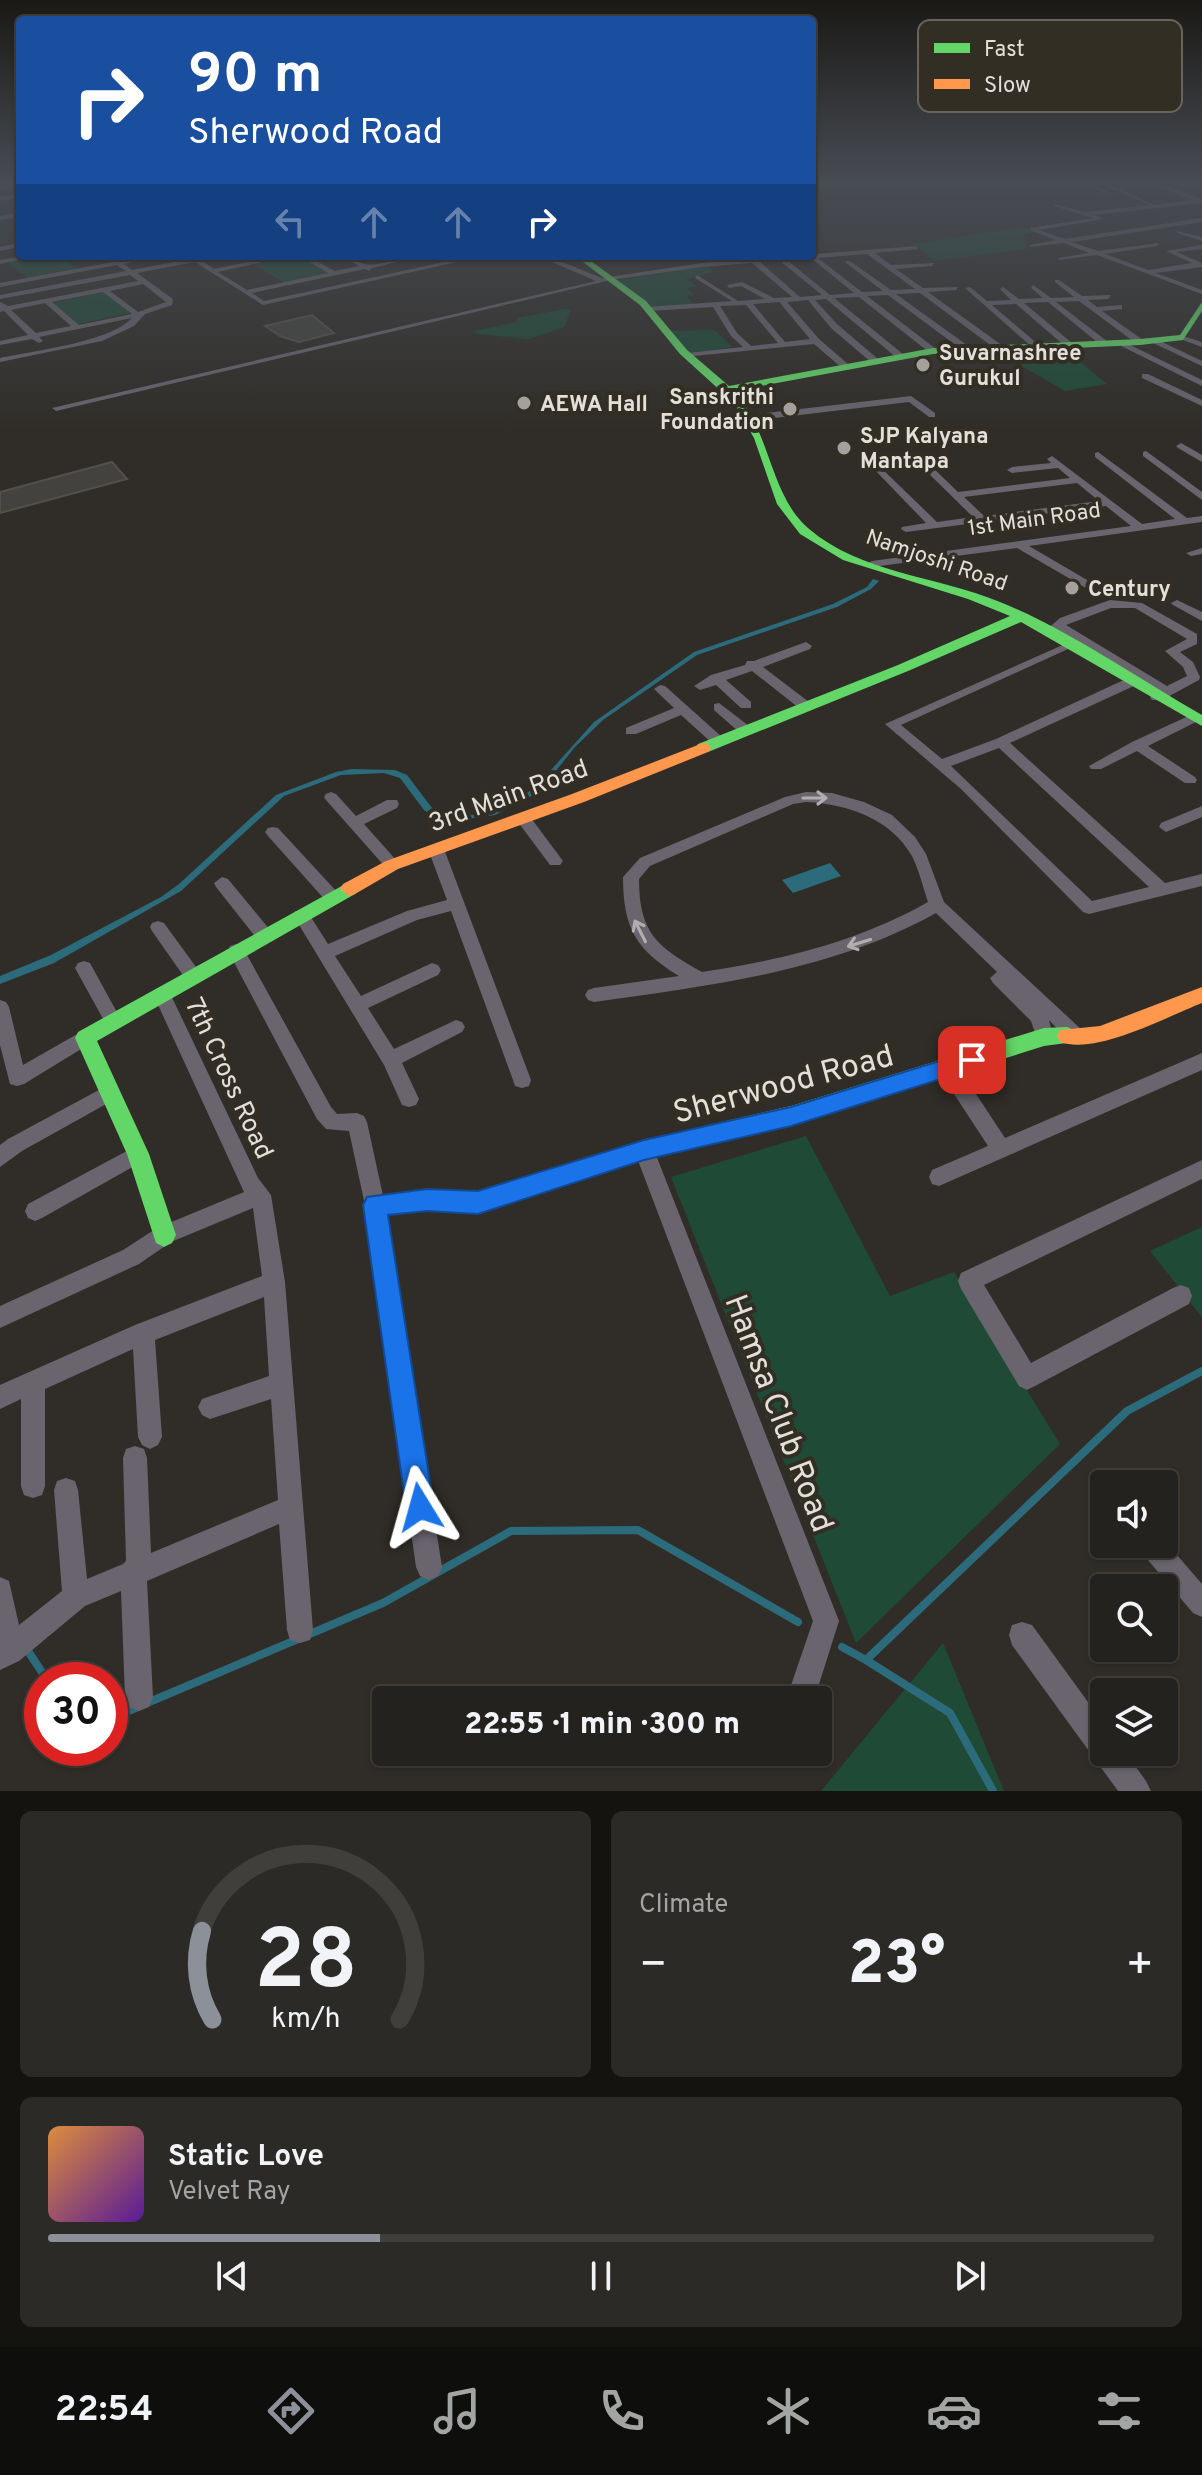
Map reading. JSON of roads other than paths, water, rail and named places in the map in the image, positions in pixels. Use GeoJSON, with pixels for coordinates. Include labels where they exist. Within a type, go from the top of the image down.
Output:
{"type":"FeatureCollection","features":[{"type":"Feature","properties":{"kind":"street"},"geometry":{"type":"LineString","coordinates":[[8,265],[27,280]]}},
{"type":"Feature","properties":{"kind":"street"},"geometry":{"type":"LineString","coordinates":[[0,285],[110,265]]}},
{"type":"Feature","properties":{"kind":"street"},"geometry":{"type":"LineString","coordinates":[[0,343],[137,314],[170,301],[120,265]]}},
{"type":"Feature","properties":{"kind":"street"},"geometry":{"type":"LineString","coordinates":[[2,305],[163,265]]}},
{"type":"Feature","properties":{"kind":"street"},"geometry":{"type":"LineString","coordinates":[[202,265],[263,303],[441,265]]}},
{"type":"Feature","properties":{"kind":"street"},"geometry":{"type":"LineString","coordinates":[[212,271],[245,265]]}},
{"type":"Feature","properties":{"kind":"street"},"geometry":{"type":"LineString","coordinates":[[249,265],[260,271]]}},
{"type":"Feature","properties":{"kind":"street"},"geometry":{"type":"LineString","coordinates":[[318,265],[335,274]]}},
{"type":"Feature","properties":{"kind":"street"},"geometry":{"type":"LineString","coordinates":[[360,265],[384,277]]}},
{"type":"Feature","properties":{"kind":"street"},"geometry":{"type":"LineString","coordinates":[[246,292],[374,265]]}},
{"type":"Feature","properties":{"kind":"street"},"geometry":{"type":"LineString","coordinates":[[564,265],[604,280]]}},
{"type":"Feature","properties":{"kind":"street","name":"Namjoshi Road"},"geometry":{"type":"LineString","coordinates":[[588,265],[604,280],[650,309],[687,355],[729,389],[750,418],[771,476],[794,523],[823,542],[890,572],[981,596],[1055,629],[1131,682],[1162,694],[1198,719]]}},
{"type":"Feature","properties":{"kind":"street"},"geometry":{"type":"LineString","coordinates":[[57,410],[604,280],[726,265]]}},
{"type":"Feature","properties":{"kind":"street"},"geometry":{"type":"LineString","coordinates":[[756,265],[761,273],[772,276],[800,300]]}},
{"type":"Feature","properties":{"kind":"street"},"geometry":{"type":"LineString","coordinates":[[783,344],[744,303],[697,277],[761,273],[814,265]]}},
{"type":"Feature","properties":{"kind":"street"},"geometry":{"type":"LineString","coordinates":[[824,265],[933,351]]}},
{"type":"Feature","properties":{"kind":"street"},"geometry":{"type":"LineString","coordinates":[[852,265],[968,350]]}},
{"type":"Feature","properties":{"kind":"street"},"geometry":{"type":"LineString","coordinates":[[886,265],[1000,348]]}},
{"type":"Feature","properties":{"kind":"street"},"geometry":{"type":"LineString","coordinates":[[894,271],[929,265]]}},
{"type":"Feature","properties":{"kind":"street"},"geometry":{"type":"LineString","coordinates":[[1125,265],[1146,268],[1192,265]]}},
{"type":"Feature","properties":{"kind":"street"},"geometry":{"type":"LineString","coordinates":[[791,266],[900,356]]}},
{"type":"Feature","properties":{"kind":"street"},"geometry":{"type":"LineString","coordinates":[[1146,268],[1202,292]]}},
{"type":"Feature","properties":{"kind":"street"},"geometry":{"type":"LineString","coordinates":[[863,272],[937,272]]}},
{"type":"Feature","properties":{"kind":"street"},"geometry":{"type":"LineString","coordinates":[[271,278],[283,285]]}},
{"type":"Feature","properties":{"kind":"street"},"geometry":{"type":"LineString","coordinates":[[910,282],[948,279]]}},
{"type":"Feature","properties":{"kind":"street"},"geometry":{"type":"LineString","coordinates":[[1179,283],[1202,280]]}},
{"type":"Feature","properties":{"kind":"street"},"geometry":{"type":"LineString","coordinates":[[2,305],[47,301],[144,282]]}},
{"type":"Feature","properties":{"kind":"street"},"geometry":{"type":"LineString","coordinates":[[729,286],[742,284],[779,302],[845,366]]}},
{"type":"Feature","properties":{"kind":"street"},"geometry":{"type":"LineString","coordinates":[[1085,286],[1061,284],[1095,309],[1131,342],[1202,364]]}},
{"type":"Feature","properties":{"kind":"street"},"geometry":{"type":"LineString","coordinates":[[766,288],[784,286]]}},
{"type":"Feature","properties":{"kind":"street"},"geometry":{"type":"LineString","coordinates":[[1033,287],[1050,300],[1202,383]]}},
{"type":"Feature","properties":{"kind":"street"},"geometry":{"type":"LineString","coordinates":[[650,309],[956,288]]}},
{"type":"Feature","properties":{"kind":"street"},"geometry":{"type":"LineString","coordinates":[[968,288],[1036,346]]}},
{"type":"Feature","properties":{"kind":"street"},"geometry":{"type":"LineString","coordinates":[[1003,289],[1069,345]]}},
{"type":"Feature","properties":{"kind":"street"},"geometry":{"type":"LineString","coordinates":[[105,290],[137,314]]}},
{"type":"Feature","properties":{"kind":"street"},"geometry":{"type":"LineString","coordinates":[[933,298],[979,296]]}},
{"type":"Feature","properties":{"kind":"street"},"geometry":{"type":"LineString","coordinates":[[986,303],[1108,297]]}},
{"type":"Feature","properties":{"kind":"street"},"geometry":{"type":"LineString","coordinates":[[811,300],[834,326],[875,361]]}},
{"type":"Feature","properties":{"kind":"street"},"geometry":{"type":"LineString","coordinates":[[47,301],[77,327]]}},
{"type":"Feature","properties":{"kind":"street"},"geometry":{"type":"LineString","coordinates":[[715,304],[734,334],[748,347]]}},
{"type":"Feature","properties":{"kind":"street"},"geometry":{"type":"LineString","coordinates":[[1183,337],[1202,304]]}},
{"type":"Feature","properties":{"kind":"street"},"geometry":{"type":"LineString","coordinates":[[2,305],[48,350]]}},
{"type":"Feature","properties":{"kind":"street"},"geometry":{"type":"LineString","coordinates":[[1095,309],[1119,307]]}},
{"type":"Feature","properties":{"kind":"street"},"geometry":{"type":"LineString","coordinates":[[984,313],[997,312]]}},
{"type":"Feature","properties":{"kind":"street"},"geometry":{"type":"LineString","coordinates":[[0,360],[113,333],[131,324],[137,314]]}},
{"type":"Feature","properties":{"kind":"street"},"geometry":{"type":"LineString","coordinates":[[729,389],[933,351],[1183,337],[1202,345]]}},
{"type":"Feature","properties":{"kind":"street"},"geometry":{"type":"LineString","coordinates":[[687,355],[816,341]]}},
{"type":"Feature","properties":{"kind":"street"},"geometry":{"type":"LineString","coordinates":[[1145,376],[1202,403]]}},
{"type":"Feature","properties":{"kind":"street"},"geometry":{"type":"LineString","coordinates":[[750,418],[911,399],[932,415]]}},
{"type":"Feature","properties":{"kind":"street"},"geometry":{"type":"LineString","coordinates":[[1189,405],[1202,403]]}},
{"type":"Feature","properties":{"kind":"street"},"geometry":{"type":"LineString","coordinates":[[1181,446],[1202,459]]}},
{"type":"Feature","properties":{"kind":"street"},"geometry":{"type":"LineString","coordinates":[[1146,454],[1202,497]]}},
{"type":"Feature","properties":{"kind":"street"},"geometry":{"type":"LineString","coordinates":[[1098,455],[1184,521]]}},
{"type":"Feature","properties":{"kind":"street"},"geometry":{"type":"LineString","coordinates":[[1012,470],[1056,462],[1139,527]]}},
{"type":"Feature","properties":{"kind":"street"},"geometry":{"type":"LineString","coordinates":[[924,464],[981,519]]}},
{"type":"Feature","properties":{"kind":"street"},"geometry":{"type":"LineString","coordinates":[[877,467],[934,525]]}},
{"type":"Feature","properties":{"kind":"street"},"geometry":{"type":"LineString","coordinates":[[956,495],[1079,480]]}},
{"type":"Feature","properties":{"kind":"street"},"geometry":{"type":"LineString","coordinates":[[1188,486],[1202,484]]}},
{"type":"Feature","properties":{"kind":"street"},"geometry":{"type":"LineString","coordinates":[[906,529],[1108,503]]}},
{"type":"Feature","properties":{"kind":"street","name":"1st Main Road"},"geometry":{"type":"LineString","coordinates":[[872,564],[1202,519]]}},
{"type":"Feature","properties":{"kind":"street"},"geometry":{"type":"LineString","coordinates":[[1021,546],[1107,596]]}},
{"type":"Feature","properties":{"kind":"street"},"geometry":{"type":"LineString","coordinates":[[1177,603],[1202,617]]}},
{"type":"Feature","properties":{"kind":"street"},"geometry":{"type":"LineString","coordinates":[[1110,604],[1138,605],[1193,637],[1193,641],[1171,651],[1189,665],[1194,677],[1162,694],[1055,629],[1064,621],[1110,604]]}},
{"type":"Feature","properties":{"kind":"street","name":"3rd Main Road"},"geometry":{"type":"LineString","coordinates":[[85,1038],[392,865],[523,818],[903,668],[1022,616]]}},
{"type":"Feature","properties":{"kind":"street"},"geometry":{"type":"LineString","coordinates":[[1073,644],[892,724],[966,786],[1089,908],[1202,880]]}},
{"type":"Feature","properties":{"kind":"street"},"geometry":{"type":"LineString","coordinates":[[700,686],[751,664],[806,646]]}},
{"type":"Feature","properties":{"kind":"street"},"geometry":{"type":"LineString","coordinates":[[751,664],[804,705]]}},
{"type":"Feature","properties":{"kind":"street"},"geometry":{"type":"LineString","coordinates":[[716,678],[746,705]]}},
{"type":"Feature","properties":{"kind":"street"},"geometry":{"type":"LineString","coordinates":[[939,765],[1001,742],[1131,682]]}},
{"type":"Feature","properties":{"kind":"street"},"geometry":{"type":"LineString","coordinates":[[660,689],[717,740]]}},
{"type":"Feature","properties":{"kind":"street"},"geometry":{"type":"LineString","coordinates":[[719,707],[744,729]]}},
{"type":"Feature","properties":{"kind":"street"},"geometry":{"type":"LineString","coordinates":[[631,731],[683,709]]}},
{"type":"Feature","properties":{"kind":"street"},"geometry":{"type":"LineString","coordinates":[[1096,766],[1198,719]]}},
{"type":"Feature","properties":{"kind":"street"},"geometry":{"type":"LineString","coordinates":[[1001,742],[1161,889]]}},
{"type":"Feature","properties":{"kind":"street"},"geometry":{"type":"LineString","coordinates":[[1137,745],[1190,780]]}},
{"type":"Feature","properties":{"kind":"street"},"geometry":{"type":"LineString","coordinates":[[331,797],[392,865]]}},
{"type":"Feature","properties":{"kind":"street"},"geometry":{"type":"LineString","coordinates":[[699,979],[666,961],[646,943],[629,907],[631,877],[645,862],[790,800],[832,798],[887,819],[910,841],[921,858],[933,908],[1039,1018],[1044,1037]]}},
{"type":"Feature","properties":{"kind":"street"},"geometry":{"type":"LineString","coordinates":[[354,823],[392,804]]}},
{"type":"Feature","properties":{"kind":"street"},"geometry":{"type":"LineString","coordinates":[[1166,827],[1202,811]]}},
{"type":"Feature","properties":{"kind":"street"},"geometry":{"type":"LineString","coordinates":[[523,818],[555,861]]}},
{"type":"Feature","properties":{"kind":"street"},"geometry":{"type":"LineString","coordinates":[[273,832],[332,897]]}},
{"type":"Feature","properties":{"kind":"street"},"geometry":{"type":"LineString","coordinates":[[436,849],[522,1080]]}},
{"type":"Feature","properties":{"kind":"street"},"geometry":{"type":"LineString","coordinates":[[222,883],[264,935]]}},
{"type":"Feature","properties":{"kind":"street"},"geometry":{"type":"LineString","coordinates":[[327,952],[413,915],[457,903]]}},
{"type":"Feature","properties":{"kind":"street"},"geometry":{"type":"LineString","coordinates":[[594,995],[772,967],[887,934],[933,908]]}},
{"type":"Feature","properties":{"kind":"street"},"geometry":{"type":"LineString","coordinates":[[933,908],[1076,1035]]}},
{"type":"Feature","properties":{"kind":"street"},"geometry":{"type":"LineString","coordinates":[[301,915],[327,952],[391,1060],[409,1099]]}},
{"type":"Feature","properties":{"kind":"street"},"geometry":{"type":"LineString","coordinates":[[158,927],[193,976]]}},
{"type":"Feature","properties":{"kind":"street"},"geometry":{"type":"LineString","coordinates":[[236,951],[324,1113],[333,1123],[357,1122],[375,1205],[429,1567]]}},
{"type":"Feature","properties":{"kind":"street"},"geometry":{"type":"LineString","coordinates":[[84,968],[113,1021]]}},
{"type":"Feature","properties":{"kind":"street"},"geometry":{"type":"LineString","coordinates":[[358,1005],[432,970]]}},
{"type":"Feature","properties":{"kind":"street","name":"7th Cross Road"},"geometry":{"type":"LineString","coordinates":[[162,994],[256,1190],[274,1282],[300,1630]]}},
{"type":"Feature","properties":{"kind":"street","name":"Sherwood Road"},"geometry":{"type":"LineString","coordinates":[[375,1205],[427,1200],[478,1202],[644,1150],[791,1116],[1044,1037],[1101,1034],[1202,995]]}},
{"type":"Feature","properties":{"kind":"street"},"geometry":{"type":"LineString","coordinates":[[0,1007],[17,1078],[85,1038],[138,1154],[164,1235]]}},
{"type":"Feature","properties":{"kind":"street"},"geometry":{"type":"LineString","coordinates":[[391,1060],[456,1027]]}},
{"type":"Feature","properties":{"kind":"street"},"geometry":{"type":"LineString","coordinates":[[939,1177],[1202,1061]]}},
{"type":"Feature","properties":{"kind":"street"},"geometry":{"type":"LineString","coordinates":[[948,1068],[1002,1151]]}},
{"type":"Feature","properties":{"kind":"street"},"geometry":{"type":"LineString","coordinates":[[0,1158],[15,1145],[110,1092]]}},
{"type":"Feature","properties":{"kind":"street","name":"Hamsa Club Road"},"geometry":{"type":"LineString","coordinates":[[644,1150],[826,1621],[805,1686]]}},
{"type":"Feature","properties":{"kind":"street"},"geometry":{"type":"LineString","coordinates":[[35,1211],[138,1154]]}},
{"type":"Feature","properties":{"kind":"street"},"geometry":{"type":"LineString","coordinates":[[1181,1296],[1027,1378],[969,1281],[1202,1169]]}},
{"type":"Feature","properties":{"kind":"street"},"geometry":{"type":"LineString","coordinates":[[0,1317],[131,1257],[164,1235],[256,1190]]}},
{"type":"Feature","properties":{"kind":"street"},"geometry":{"type":"LineString","coordinates":[[0,1397],[143,1333],[274,1282]]}},
{"type":"Feature","properties":{"kind":"street"},"geometry":{"type":"LineString","coordinates":[[139,1697],[136,1570],[143,1448],[143,1333]]}},
{"type":"Feature","properties":{"kind":"street"},"geometry":{"type":"LineString","coordinates":[[33,1383],[33,1486]]}},
{"type":"Feature","properties":{"kind":"street"},"geometry":{"type":"LineString","coordinates":[[210,1407],[283,1383]]}},
{"type":"Feature","properties":{"kind":"street"},"geometry":{"type":"LineString","coordinates":[[66,1490],[76,1597]]}},
{"type":"Feature","properties":{"kind":"street"},"geometry":{"type":"LineString","coordinates":[[4,1654],[76,1597],[291,1507]]}},
{"type":"Feature","properties":{"kind":"street"},"geometry":{"type":"LineString","coordinates":[[1163,1558],[1202,1604]]}},
{"type":"Feature","properties":{"kind":"street"},"geometry":{"type":"LineString","coordinates":[[0,1590],[4,1654]]}},
{"type":"Feature","properties":{"kind":"street"},"geometry":{"type":"LineString","coordinates":[[1022,1635],[1090,1728]]}},
{"type":"Feature","properties":{"kind":"street"},"geometry":{"type":"LineString","coordinates":[[1118,1766],[1136,1791]]}},
{"type":"Feature","properties":{"kind":"water"},"geometry":{"type":"Polygon","coordinates":[[[873,579],[879,581],[871,589],[837,607],[697,655],[603,720],[575,747],[539,792],[495,815],[460,820],[431,815],[400,778],[384,773],[341,775],[284,796],[181,891],[54,963],[0,984],[0,976],[51,955],[161,897],[276,795],[336,772],[352,769],[395,770],[407,775],[432,808],[463,816],[485,813],[534,789],[594,722],[694,652],[833,604],[867,587],[873,579]]]}},
{"type":"Feature","properties":{"kind":"water"},"geometry":{"type":"Polygon","coordinates":[[[830,863],[841,876],[793,893],[782,880],[830,863]]]}},
{"type":"Feature","properties":{"kind":"waterway"},"geometry":{"type":"LineString","coordinates":[[866,1660],[1127,1411],[1202,1371]]}},
{"type":"Feature","properties":{"kind":"waterway"},"geometry":{"type":"LineString","coordinates":[[147,1703],[383,1603],[511,1531],[638,1530],[798,1622]]}},
{"type":"Feature","properties":{"kind":"waterway"},"geometry":{"type":"LineString","coordinates":[[842,1647],[866,1660]]}},
{"type":"Feature","properties":{"kind":"waterway"},"geometry":{"type":"LineString","coordinates":[[28,1651],[35,1662]]}},
{"type":"Feature","properties":{"kind":"waterway"},"geometry":{"type":"LineString","coordinates":[[866,1660],[950,1713],[993,1791]]}},
{"type":"Feature","properties":{"kind":"waterway"},"geometry":{"type":"LineString","coordinates":[[128,1711],[138,1707]]}},
{"type":"Feature","properties":{"kind":"place","name":"Suvarnashree Gurukul"},"geometry":{"type":"Point","coordinates":[923,365]}},
{"type":"Feature","properties":{"kind":"place","name":"AEWA Hall"},"geometry":{"type":"Point","coordinates":[524,403]}},
{"type":"Feature","properties":{"kind":"place","name":"Sanskrithi Foundation"},"geometry":{"type":"Point","coordinates":[790,409]}},
{"type":"Feature","properties":{"kind":"place","name":"SJP Kalyana Mantapa"},"geometry":{"type":"Point","coordinates":[844,448]}},
{"type":"Feature","properties":{"kind":"place","name":"Century"},"geometry":{"type":"Point","coordinates":[1072,588]}}]}
